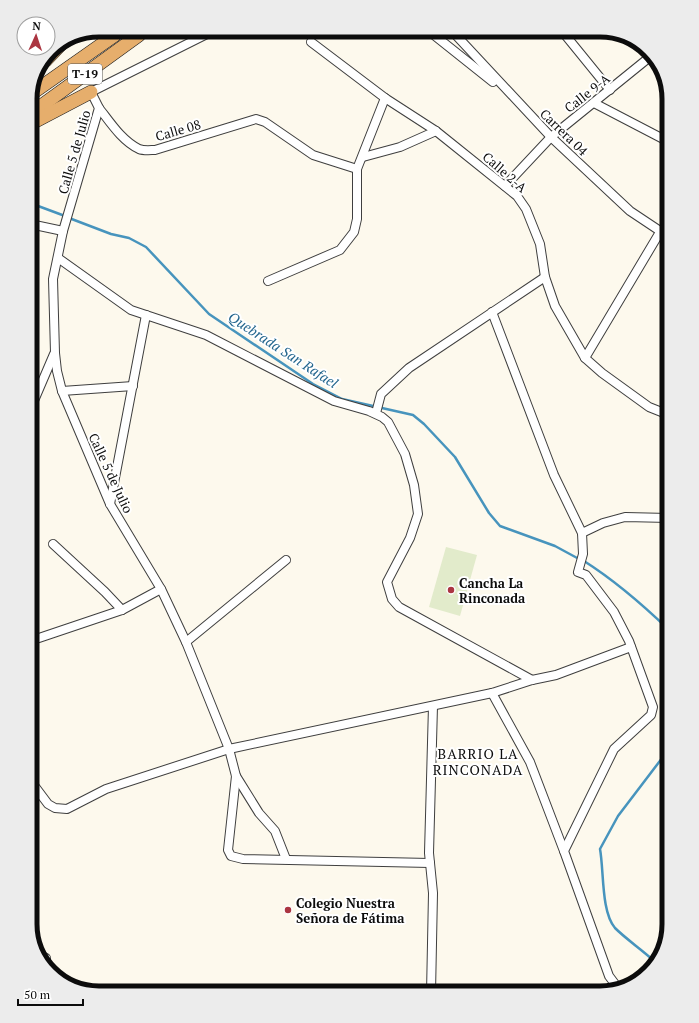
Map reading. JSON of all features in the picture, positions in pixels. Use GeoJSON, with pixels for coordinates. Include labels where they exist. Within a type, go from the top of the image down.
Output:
{"type":"FeatureCollection","features":[{"type":"Feature","properties":{"kind":"highway","name":"T-19"},"geometry":{"type":"LineString","coordinates":[[38,89],[112,37]]}},
{"type":"Feature","properties":{"kind":"highway","name":"T-19"},"geometry":{"type":"LineString","coordinates":[[37,109],[136,37]]}},
{"type":"Feature","properties":{"kind":"highway"},"geometry":{"type":"LineString","coordinates":[[37,120],[91,92]]}},
{"type":"Feature","properties":{"kind":"street"},"geometry":{"type":"LineString","coordinates":[[91,92],[201,37]]}},
{"type":"Feature","properties":{"kind":"street"},"geometry":{"type":"LineString","coordinates":[[437,37],[508,93]]}},
{"type":"Feature","properties":{"kind":"street","name":"Carrera 04"},"geometry":{"type":"LineString","coordinates":[[458,37],[508,93],[551,137],[630,211],[660,232]]}},
{"type":"Feature","properties":{"kind":"street"},"geometry":{"type":"LineString","coordinates":[[568,37],[610,90]]}},
{"type":"Feature","properties":{"kind":"street","name":"Calle 2-A"},"geometry":{"type":"LineString","coordinates":[[311,42],[385,98],[436,131],[516,196],[526,209],[540,244],[545,278],[555,306],[585,358],[602,373],[649,407],[662,412]]}},
{"type":"Feature","properties":{"kind":"street","name":"Calle 9-A"},"geometry":{"type":"LineString","coordinates":[[505,186],[551,137],[647,59]]}},
{"type":"Feature","properties":{"kind":"street","name":"Calle 5 de Julio"},"geometry":{"type":"LineString","coordinates":[[91,92],[99,108],[64,228],[53,279],[54,353],[62,391],[110,504],[161,589],[186,642],[229,749],[236,776],[228,850],[231,856],[237,858],[286,859]]}},
{"type":"Feature","properties":{"kind":"street"},"geometry":{"type":"LineString","coordinates":[[268,281],[340,250],[354,232],[357,219],[357,169],[385,98]]}},
{"type":"Feature","properties":{"kind":"street"},"geometry":{"type":"LineString","coordinates":[[594,103],[662,138]]}},
{"type":"Feature","properties":{"kind":"street","name":"Calle 08"},"geometry":{"type":"LineString","coordinates":[[99,108],[120,133],[140,149],[155,150],[256,119],[265,122],[313,155],[357,169]]}},
{"type":"Feature","properties":{"kind":"street"},"geometry":{"type":"LineString","coordinates":[[363,157],[400,147],[436,131]]}},
{"type":"Feature","properties":{"kind":"street"},"geometry":{"type":"LineString","coordinates":[[37,225],[64,228]]}},
{"type":"Feature","properties":{"kind":"street"},"geometry":{"type":"LineString","coordinates":[[585,358],[660,232]]}},
{"type":"Feature","properties":{"kind":"street"},"geometry":{"type":"LineString","coordinates":[[58,258],[131,310],[206,335],[334,401],[376,411],[388,422],[405,454],[414,485],[418,514],[410,538],[388,582],[392,599],[399,607],[532,680]]}},
{"type":"Feature","properties":{"kind":"street"},"geometry":{"type":"LineString","coordinates":[[376,411],[381,394],[409,368],[545,278]]}},
{"type":"Feature","properties":{"kind":"street"},"geometry":{"type":"LineString","coordinates":[[492,312],[554,475],[582,533],[583,554],[578,572],[586,575],[614,612],[631,648],[652,702],[651,715],[614,749],[564,851]]}},
{"type":"Feature","properties":{"kind":"street"},"geometry":{"type":"LineString","coordinates":[[110,504],[146,315]]}},
{"type":"Feature","properties":{"kind":"street"},"geometry":{"type":"LineString","coordinates":[[37,393],[54,353]]}},
{"type":"Feature","properties":{"kind":"street"},"geometry":{"type":"LineString","coordinates":[[62,391],[132,386]]}},
{"type":"Feature","properties":{"kind":"street"},"geometry":{"type":"LineString","coordinates":[[582,533],[603,523],[625,516],[662,518]]}},
{"type":"Feature","properties":{"kind":"street"},"geometry":{"type":"LineString","coordinates":[[53,544],[105,592],[122,610]]}},
{"type":"Feature","properties":{"kind":"street"},"geometry":{"type":"LineString","coordinates":[[186,642],[286,560]]}},
{"type":"Feature","properties":{"kind":"street"},"geometry":{"type":"LineString","coordinates":[[37,639],[122,610],[161,589]]}},
{"type":"Feature","properties":{"kind":"street"},"geometry":{"type":"LineString","coordinates":[[37,789],[48,804],[61,809],[73,806],[106,789],[229,749],[492,693],[532,680],[556,675],[631,648]]}},
{"type":"Feature","properties":{"kind":"street"},"geometry":{"type":"LineString","coordinates":[[492,693],[530,762],[609,976],[615,984]]}},
{"type":"Feature","properties":{"kind":"street"},"geometry":{"type":"LineString","coordinates":[[431,986],[433,893],[430,864],[433,706]]}},
{"type":"Feature","properties":{"kind":"street"},"geometry":{"type":"LineString","coordinates":[[236,776],[259,813],[275,831],[286,859],[430,864]]}},
{"type":"Feature","properties":{"kind":"green space","name":"Cancha La Rinconada"},"geometry":{"type":"Polygon","coordinates":[[[446,547],[477,555],[460,616],[429,607],[446,547]]]}},
{"type":"Feature","properties":{"kind":"waterway","name":"Quebrada San Rafael"},"geometry":{"type":"LineString","coordinates":[[37,206],[65,216]]}},
{"type":"Feature","properties":{"kind":"waterway","name":"Quebrada San Rafael"},"geometry":{"type":"LineString","coordinates":[[69,218],[111,234],[129,238],[146,247],[209,314],[313,384],[342,399],[413,415],[424,424],[455,457],[489,513],[500,526],[555,546],[579,559]]}},
{"type":"Feature","properties":{"kind":"waterway","name":"Quebrada San Rafael"},"geometry":{"type":"LineString","coordinates":[[584,561],[628,593],[662,623]]}},
{"type":"Feature","properties":{"kind":"waterway","name":"Quebrada San Rafael"},"geometry":{"type":"LineString","coordinates":[[651,959],[619,932],[610,921],[605,902],[600,849],[618,816],[662,758]]}},
{"type":"Feature","properties":{"kind":"place","name":"Cancha La Rinconada"},"geometry":{"type":"Point","coordinates":[451,590]}},
{"type":"Feature","properties":{"kind":"place","name":"Colegio Nuestra Señora de Fátima"},"geometry":{"type":"Point","coordinates":[288,910]}},
{"type":"Feature","properties":{"kind":"district","name":"BARRIO LA RINCONADA"},"geometry":{"type":"Point","coordinates":[478,762]}}]}
